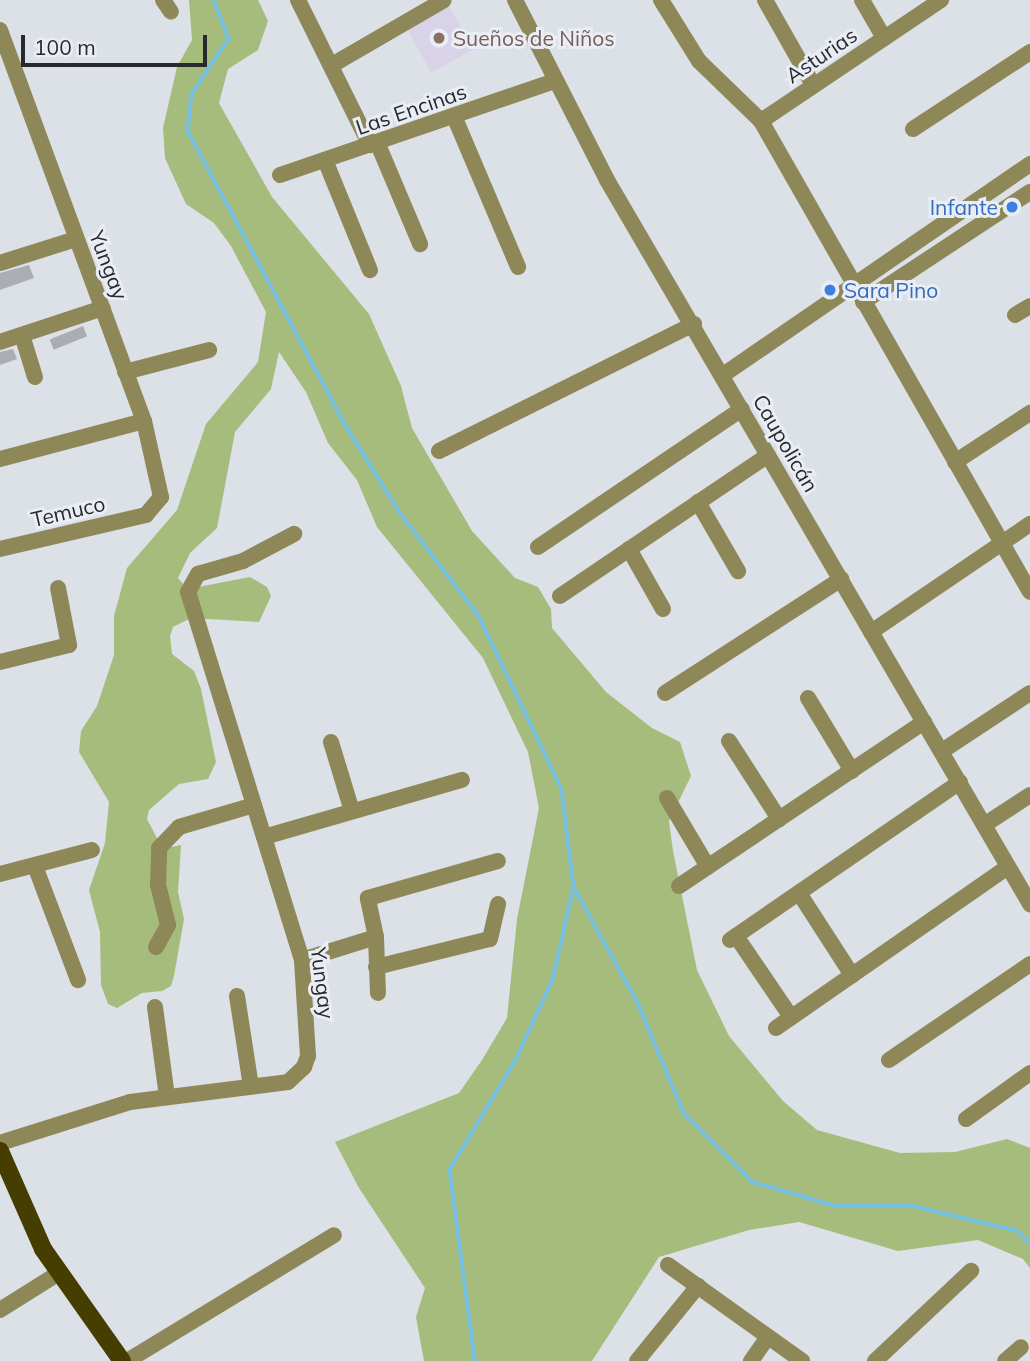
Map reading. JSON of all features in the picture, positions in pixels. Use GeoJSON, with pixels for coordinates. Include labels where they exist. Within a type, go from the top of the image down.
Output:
{"type":"FeatureCollection","features":[{"type":"Feature","properties":{"kind":"main road"},"geometry":{"type":"LineString","coordinates":[[0,1151],[24,1212],[59,1273],[122,1361]]}},
{"type":"Feature","properties":{"kind":"street"},"geometry":{"type":"LineString","coordinates":[[299,0],[373,144],[420,244]]}},
{"type":"Feature","properties":{"kind":"street"},"geometry":{"type":"LineString","coordinates":[[332,65],[444,0]]}},
{"type":"Feature","properties":{"kind":"street","name":"Caupolicán"},"geometry":{"type":"LineString","coordinates":[[515,0],[607,180],[694,324],[1008,867],[1029,898]]}},
{"type":"Feature","properties":{"kind":"street"},"geometry":{"type":"LineString","coordinates":[[662,0],[699,61],[761,121],[1030,592]]}},
{"type":"Feature","properties":{"kind":"street"},"geometry":{"type":"LineString","coordinates":[[765,0],[813,85]]}},
{"type":"Feature","properties":{"kind":"street"},"geometry":{"type":"LineString","coordinates":[[862,0],[884,38]]}},
{"type":"Feature","properties":{"kind":"street","name":"Asturias"},"geometry":{"type":"LineString","coordinates":[[761,121],[941,0]]}},
{"type":"Feature","properties":{"kind":"street","name":"Yungay"},"geometry":{"type":"LineString","coordinates":[[0,30],[6,67],[103,308],[144,421],[161,497],[146,515]]}},
{"type":"Feature","properties":{"kind":"street"},"geometry":{"type":"LineString","coordinates":[[913,129],[1030,52]]}},
{"type":"Feature","properties":{"kind":"street","name":"Las Encinas"},"geometry":{"type":"LineString","coordinates":[[279,175],[555,81]]}},
{"type":"Feature","properties":{"kind":"street"},"geometry":{"type":"LineString","coordinates":[[454,116],[518,267]]}},
{"type":"Feature","properties":{"kind":"street"},"geometry":{"type":"LineString","coordinates":[[325,160],[370,270]]}},
{"type":"Feature","properties":{"kind":"street"},"geometry":{"type":"LineString","coordinates":[[723,375],[1030,164]]}},
{"type":"Feature","properties":{"kind":"street"},"geometry":{"type":"LineString","coordinates":[[863,302],[1030,192]]}},
{"type":"Feature","properties":{"kind":"street"},"geometry":{"type":"LineString","coordinates":[[0,264],[76,239]]}},
{"type":"Feature","properties":{"kind":"street"},"geometry":{"type":"LineString","coordinates":[[1015,315],[1030,306]]}},
{"type":"Feature","properties":{"kind":"street"},"geometry":{"type":"LineString","coordinates":[[0,342],[103,308]]}},
{"type":"Feature","properties":{"kind":"street"},"geometry":{"type":"LineString","coordinates":[[439,451],[694,324]]}},
{"type":"Feature","properties":{"kind":"street"},"geometry":{"type":"LineString","coordinates":[[22,335],[36,377]]}},
{"type":"Feature","properties":{"kind":"street"},"geometry":{"type":"LineString","coordinates":[[125,372],[209,350]]}},
{"type":"Feature","properties":{"kind":"street"},"geometry":{"type":"LineString","coordinates":[[538,547],[742,409]]}},
{"type":"Feature","properties":{"kind":"street"},"geometry":{"type":"LineString","coordinates":[[954,462],[1030,413]]}},
{"type":"Feature","properties":{"kind":"street"},"geometry":{"type":"LineString","coordinates":[[0,459],[144,421]]}},
{"type":"Feature","properties":{"kind":"street"},"geometry":{"type":"LineString","coordinates":[[560,596],[768,455]]}},
{"type":"Feature","properties":{"kind":"street"},"geometry":{"type":"LineString","coordinates":[[698,502],[738,571]]}},
{"type":"Feature","properties":{"kind":"street","name":"Temuco"},"geometry":{"type":"LineString","coordinates":[[0,549],[146,515]]}},
{"type":"Feature","properties":{"kind":"street"},"geometry":{"type":"LineString","coordinates":[[871,632],[1030,524]]}},
{"type":"Feature","properties":{"kind":"street","name":"Yungay"},"geometry":{"type":"LineString","coordinates":[[0,1143],[130,1102],[288,1082],[307,1062],[302,960],[191,601],[189,587],[198,574],[252,558],[294,534]]}},
{"type":"Feature","properties":{"kind":"street"},"geometry":{"type":"LineString","coordinates":[[629,549],[663,608]]}},
{"type":"Feature","properties":{"kind":"street"},"geometry":{"type":"LineString","coordinates":[[665,693],[841,579]]}},
{"type":"Feature","properties":{"kind":"street"},"geometry":{"type":"LineString","coordinates":[[0,662],[69,645],[58,588]]}},
{"type":"Feature","properties":{"kind":"street"},"geometry":{"type":"LineString","coordinates":[[942,751],[1030,693]]}},
{"type":"Feature","properties":{"kind":"street"},"geometry":{"type":"LineString","coordinates":[[808,698],[852,771]]}},
{"type":"Feature","properties":{"kind":"street"},"geometry":{"type":"LineString","coordinates":[[679,886],[924,722]]}},
{"type":"Feature","properties":{"kind":"street"},"geometry":{"type":"LineString","coordinates":[[729,741],[779,819]]}},
{"type":"Feature","properties":{"kind":"street"},"geometry":{"type":"LineString","coordinates":[[331,742],[352,811]]}},
{"type":"Feature","properties":{"kind":"street"},"geometry":{"type":"LineString","coordinates":[[264,836],[462,779]]}},
{"type":"Feature","properties":{"kind":"street"},"geometry":{"type":"LineString","coordinates":[[790,1017],[733,938],[960,782]]}},
{"type":"Feature","properties":{"kind":"street"},"geometry":{"type":"LineString","coordinates":[[984,824],[1030,795]]}},
{"type":"Feature","properties":{"kind":"street"},"geometry":{"type":"LineString","coordinates":[[667,798],[708,867]]}},
{"type":"Feature","properties":{"kind":"street"},"geometry":{"type":"LineString","coordinates":[[156,947],[168,925],[158,885],[159,848],[179,827],[254,806]]}},
{"type":"Feature","properties":{"kind":"street"},"geometry":{"type":"LineString","coordinates":[[0,874],[92,850]]}},
{"type":"Feature","properties":{"kind":"street"},"geometry":{"type":"LineString","coordinates":[[377,993],[376,937],[368,898],[498,861]]}},
{"type":"Feature","properties":{"kind":"street"},"geometry":{"type":"LineString","coordinates":[[34,866],[78,980]]}},
{"type":"Feature","properties":{"kind":"street"},"geometry":{"type":"LineString","coordinates":[[776,1028],[1008,867]]}},
{"type":"Feature","properties":{"kind":"street"},"geometry":{"type":"LineString","coordinates":[[799,892],[852,975]]}},
{"type":"Feature","properties":{"kind":"street"},"geometry":{"type":"LineString","coordinates":[[376,967],[490,939],[498,904]]}},
{"type":"Feature","properties":{"kind":"street"},"geometry":{"type":"LineString","coordinates":[[302,960],[376,937]]}},
{"type":"Feature","properties":{"kind":"street"},"geometry":{"type":"LineString","coordinates":[[889,1060],[1030,964]]}},
{"type":"Feature","properties":{"kind":"street"},"geometry":{"type":"LineString","coordinates":[[237,996],[251,1086]]}},
{"type":"Feature","properties":{"kind":"street"},"geometry":{"type":"LineString","coordinates":[[155,1007],[167,1097]]}},
{"type":"Feature","properties":{"kind":"street"},"geometry":{"type":"LineString","coordinates":[[966,1119],[1030,1073]]}},
{"type":"Feature","properties":{"kind":"street"},"geometry":{"type":"LineString","coordinates":[[127,1361],[334,1236]]}},
{"type":"Feature","properties":{"kind":"street"},"geometry":{"type":"LineString","coordinates":[[668,1265],[802,1361]]}},
{"type":"Feature","properties":{"kind":"street"},"geometry":{"type":"LineString","coordinates":[[875,1361],[971,1271]]}},
{"type":"Feature","properties":{"kind":"street"},"geometry":{"type":"LineString","coordinates":[[0,1310],[59,1273]]}},
{"type":"Feature","properties":{"kind":"street"},"geometry":{"type":"LineString","coordinates":[[637,1361],[698,1286]]}},
{"type":"Feature","properties":{"kind":"street"},"geometry":{"type":"LineString","coordinates":[[751,1361],[768,1337]]}},
{"type":"Feature","properties":{"kind":"street"},"geometry":{"type":"LineString","coordinates":[[1005,1361],[1021,1348]]}},
{"type":"Feature","properties":{"kind":"shaded area","name":"Sueños de Niños"},"geometry":{"type":"Polygon","coordinates":[[[448,4],[473,49],[431,73],[406,27],[448,4]]]}},
{"type":"Feature","properties":{"kind":"green space"},"geometry":{"type":"Polygon","coordinates":[[[189,0],[258,0],[268,21],[258,50],[228,69],[219,103],[272,197],[369,314],[401,386],[412,428],[472,531],[515,578],[538,587],[551,609],[552,628],[606,692],[652,728],[680,742],[691,776],[669,821],[673,851],[697,970],[729,1036],[783,1101],[817,1130],[900,1153],[955,1152],[1007,1139],[1030,1148],[1030,1268],[1023,1259],[978,1240],[898,1251],[799,1222],[749,1230],[659,1257],[592,1361],[424,1361],[416,1317],[425,1288],[359,1188],[335,1142],[459,1093],[482,1060],[507,1018],[517,919],[539,808],[528,752],[483,658],[377,527],[357,480],[328,443],[306,392],[279,352],[271,389],[235,432],[217,528],[190,553],[178,578],[185,586],[198,587],[250,577],[267,587],[271,596],[259,622],[191,618],[173,627],[170,636],[172,654],[194,671],[201,689],[216,762],[208,779],[179,784],[149,810],[147,819],[158,840],[172,847],[181,845],[178,892],[184,919],[174,976],[171,986],[162,991],[142,993],[117,1008],[108,1004],[101,985],[100,932],[89,890],[105,843],[109,802],[79,752],[81,731],[97,706],[114,655],[114,616],[127,568],[177,510],[206,424],[258,362],[266,312],[231,246],[214,223],[186,204],[165,158],[163,128],[177,67],[192,40],[189,0]]]}},
{"type":"Feature","properties":{"kind":"building"},"geometry":{"type":"Polygon","coordinates":[[[29,265],[34,278],[0,290],[0,273],[29,265]]]}},
{"type":"Feature","properties":{"kind":"building"},"geometry":{"type":"Polygon","coordinates":[[[83,326],[87,336],[54,350],[50,339],[83,326]]]}},
{"type":"Feature","properties":{"kind":"building"},"geometry":{"type":"Polygon","coordinates":[[[13,349],[17,359],[0,365],[0,352],[13,349]]]}},
{"type":"Feature","properties":{"kind":"waterway"},"geometry":{"type":"LineString","coordinates":[[214,0],[229,39],[192,94],[188,131],[348,429],[401,514],[479,616],[562,789],[574,887],[553,980],[515,1062],[450,1170],[475,1361]]}},
{"type":"Feature","properties":{"kind":"waterway"},"geometry":{"type":"LineString","coordinates":[[575,889],[638,1003],[684,1113],[753,1182],[836,1206],[913,1206],[1018,1231],[1030,1243]]}},
{"type":"Feature","properties":{"kind":"place","name":"Sueños de Niños"},"geometry":{"type":"Point","coordinates":[439,38]}},
{"type":"Feature","properties":{"kind":"place","name":"Infante"},"geometry":{"type":"Point","coordinates":[1012,207]}},
{"type":"Feature","properties":{"kind":"place","name":"Sara Pino"},"geometry":{"type":"Point","coordinates":[830,290]}}]}
